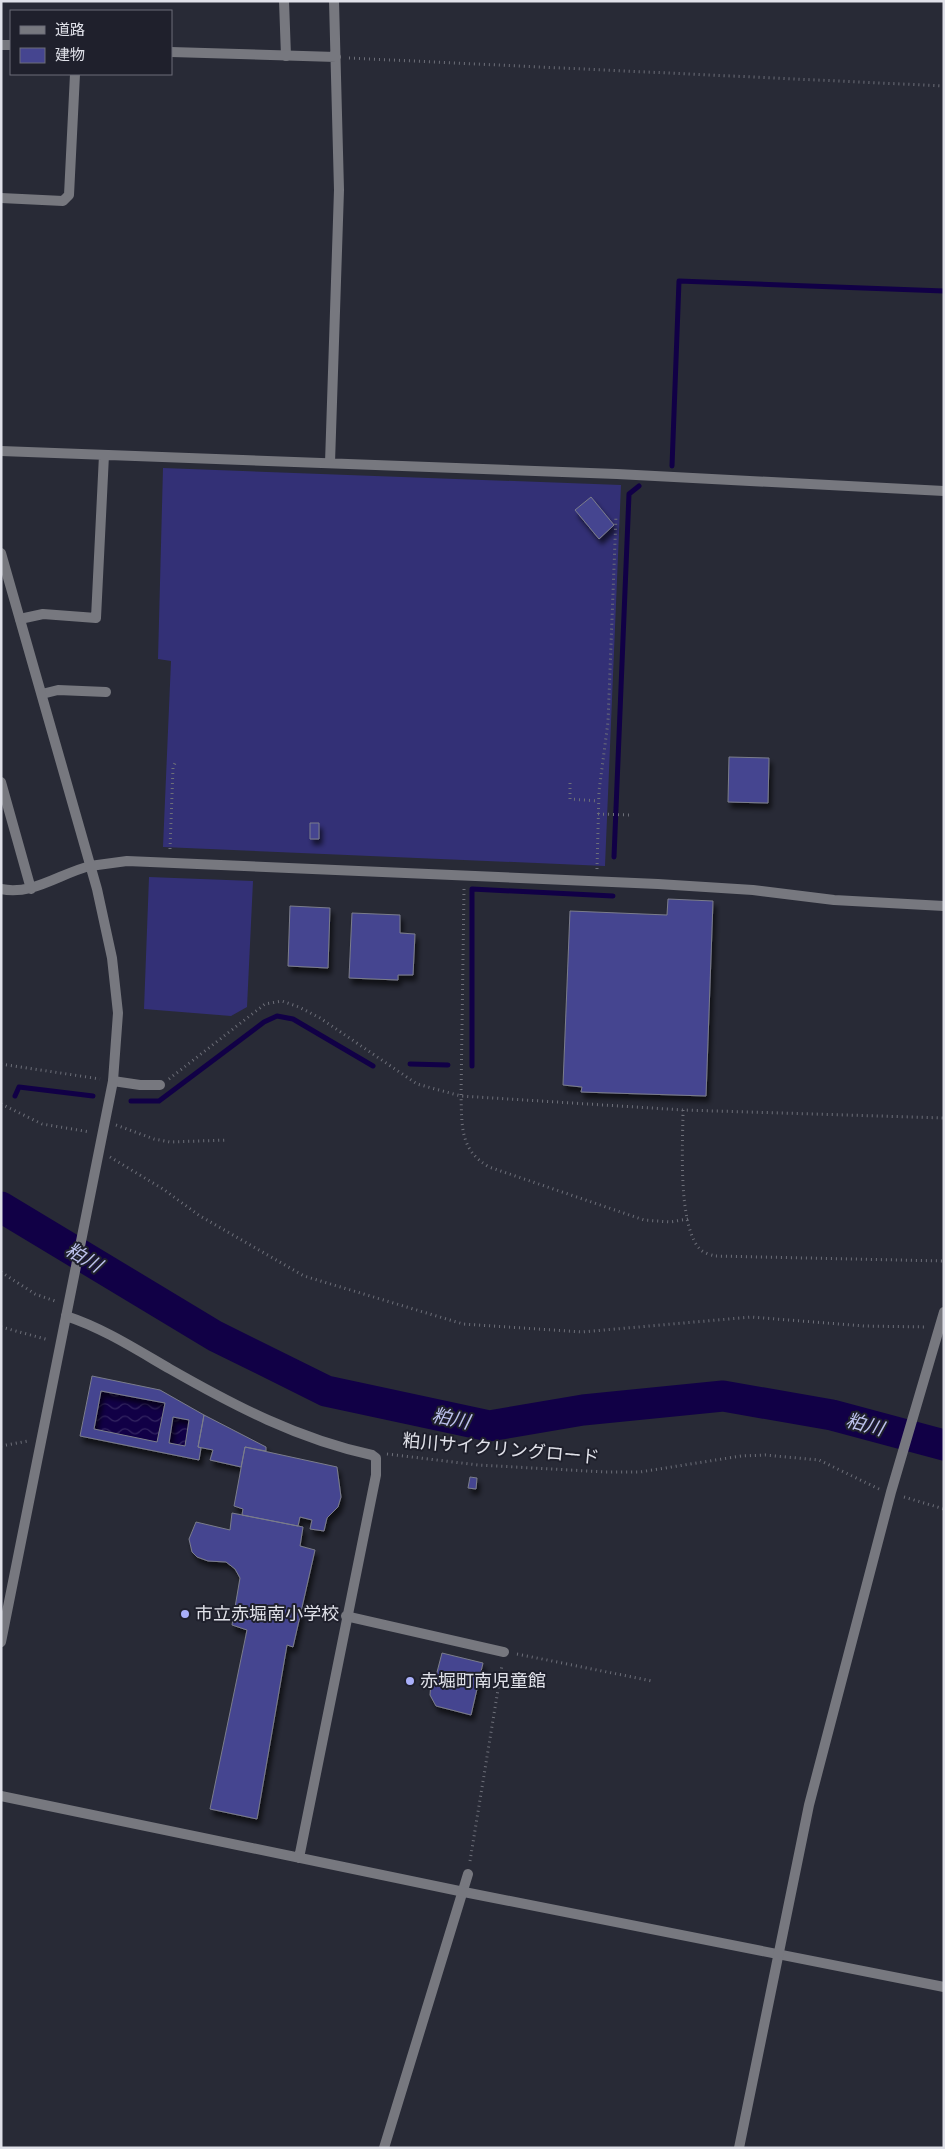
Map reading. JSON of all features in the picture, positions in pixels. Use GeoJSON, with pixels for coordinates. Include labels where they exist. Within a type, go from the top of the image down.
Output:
{"type":"FeatureCollection","features":[{"type":"Feature","properties":{"kind":"street"},"geometry":{"type":"LineString","coordinates":[[284,1],[286,56]]}},
{"type":"Feature","properties":{"kind":"street"},"geometry":{"type":"LineString","coordinates":[[330,463],[339,190],[334,1]]}},
{"type":"Feature","properties":{"kind":"street"},"geometry":{"type":"LineString","coordinates":[[172,52],[336,58]]}},
{"type":"Feature","properties":{"kind":"street"},"geometry":{"type":"LineString","coordinates":[[1,198],[62,201],[69,195],[74,75]]}},
{"type":"Feature","properties":{"kind":"street"},"geometry":{"type":"LineString","coordinates":[[1,450],[607,474],[944,491]]}},
{"type":"Feature","properties":{"kind":"street"},"geometry":{"type":"LineString","coordinates":[[20,619],[43,614],[96,618],[104,455]]}},
{"type":"Feature","properties":{"kind":"street"},"geometry":{"type":"LineString","coordinates":[[1,553],[5,582],[20,619],[90,866],[112,958],[118,1013],[113,1081],[60,1343],[44,1438],[1,1642]]}},
{"type":"Feature","properties":{"kind":"street"},"geometry":{"type":"LineString","coordinates":[[42,694],[58,690],[106,692]]}},
{"type":"Feature","properties":{"kind":"street"},"geometry":{"type":"LineString","coordinates":[[1,782],[30,889]]}},
{"type":"Feature","properties":{"kind":"street"},"geometry":{"type":"LineString","coordinates":[[1,889],[30,889],[75,870],[127,861],[734,888],[834,900],[944,906]]}},
{"type":"Feature","properties":{"kind":"street"},"geometry":{"type":"LineString","coordinates":[[113,1081],[140,1085],[160,1085]]}},
{"type":"Feature","properties":{"kind":"street"},"geometry":{"type":"LineString","coordinates":[[739,2148],[809,1806],[893,1486],[944,1312]]}},
{"type":"Feature","properties":{"kind":"street"},"geometry":{"type":"LineString","coordinates":[[66,1316],[105,1333],[258,1417],[320,1442],[372,1454],[376,1458],[376,1475],[346,1616],[299,1858]]}},
{"type":"Feature","properties":{"kind":"street"},"geometry":{"type":"LineString","coordinates":[[346,1616],[504,1652]]}},
{"type":"Feature","properties":{"kind":"street"},"geometry":{"type":"LineString","coordinates":[[1,1796],[464,1892],[944,1986]]}},
{"type":"Feature","properties":{"kind":"street"},"geometry":{"type":"LineString","coordinates":[[384,2148],[468,1874]]}},
{"type":"Feature","properties":{"kind":"path"},"geometry":{"type":"LineString","coordinates":[[336,58],[944,86]]}},
{"type":"Feature","properties":{"kind":"path"},"geometry":{"type":"LineString","coordinates":[[597,870],[598,801],[608,722],[616,516]]}},
{"type":"Feature","properties":{"kind":"path"},"geometry":{"type":"LineString","coordinates":[[170,852],[173,768],[175,763]]}},
{"type":"Feature","properties":{"kind":"path"},"geometry":{"type":"LineString","coordinates":[[570,783],[570,799],[598,801]]}},
{"type":"Feature","properties":{"kind":"path"},"geometry":{"type":"LineString","coordinates":[[598,814],[630,816]]}},
{"type":"Feature","properties":{"kind":"path"},"geometry":{"type":"LineString","coordinates":[[464,876],[461,1096],[462,1128],[469,1150],[489,1167],[644,1220],[670,1222],[688,1219]]}},
{"type":"Feature","properties":{"kind":"path"},"geometry":{"type":"LineString","coordinates":[[160,1085],[265,1004],[282,1001],[320,1018],[417,1084],[461,1096],[683,1110],[944,1118]]}},
{"type":"Feature","properties":{"kind":"path"},"geometry":{"type":"LineString","coordinates":[[1,1064],[113,1081]]}},
{"type":"Feature","properties":{"kind":"path"},"geometry":{"type":"LineString","coordinates":[[1,1104],[42,1124],[103,1134]]}},
{"type":"Feature","properties":{"kind":"path"},"geometry":{"type":"LineString","coordinates":[[683,1110],[683,1188],[688,1219],[701,1250],[715,1256],[944,1261]]}},
{"type":"Feature","properties":{"kind":"path"},"geometry":{"type":"LineString","coordinates":[[105,1122],[154,1140],[170,1142],[228,1140]]}},
{"type":"Feature","properties":{"kind":"path"},"geometry":{"type":"LineString","coordinates":[[98,1154],[163,1189],[200,1216],[304,1276],[463,1324],[582,1332],[751,1317],[937,1332]]}},
{"type":"Feature","properties":{"kind":"path"},"geometry":{"type":"LineString","coordinates":[[1,1272],[35,1294],[59,1302]]}},
{"type":"Feature","properties":{"kind":"path"},"geometry":{"type":"LineString","coordinates":[[1,1327],[60,1343]]}},
{"type":"Feature","properties":{"kind":"path"},"geometry":{"type":"LineString","coordinates":[[1,1446],[44,1438]]}},
{"type":"Feature","properties":{"kind":"path","name":"粕川サイクリングロード"},"geometry":{"type":"LineString","coordinates":[[381,1455],[390,1454],[478,1465],[640,1472],[741,1456],[765,1455],[819,1460],[880,1490]]}},
{"type":"Feature","properties":{"kind":"path"},"geometry":{"type":"LineString","coordinates":[[902,1497],[944,1509]]}},
{"type":"Feature","properties":{"kind":"path"},"geometry":{"type":"LineString","coordinates":[[468,1874],[504,1652],[652,1681]]}},
{"type":"Feature","properties":{"kind":"shaded area"},"geometry":{"type":"Polygon","coordinates":[[[163,468],[621,485],[605,866],[163,847],[171,661],[158,659],[163,468]]]}},
{"type":"Feature","properties":{"kind":"shaded area"},"geometry":{"type":"Polygon","coordinates":[[[149,877],[253,881],[247,1007],[231,1016],[144,1009],[149,877]]]}},
{"type":"Feature","properties":{"kind":"water"},"geometry":{"type":"Polygon","coordinates":[[[101,1391],[165,1403],[157,1442],[94,1429],[101,1391]]]}},
{"type":"Feature","properties":{"kind":"water"},"geometry":{"type":"Polygon","coordinates":[[[173,1417],[189,1420],[185,1446],[169,1443],[173,1417]]]}},
{"type":"Feature","properties":{"kind":"building"},"geometry":{"type":"Polygon","coordinates":[[[591,497],[614,525],[599,539],[575,510],[591,497]]]}},
{"type":"Feature","properties":{"kind":"building"},"geometry":{"type":"Polygon","coordinates":[[[729,757],[769,758],[768,803],[728,802],[729,757]]]}},
{"type":"Feature","properties":{"kind":"building"},"geometry":{"type":"Polygon","coordinates":[[[310,823],[319,823],[319,839],[310,839],[310,823]]]}},
{"type":"Feature","properties":{"kind":"building"},"geometry":{"type":"Polygon","coordinates":[[[668,899],[713,901],[706,1096],[581,1092],[582,1087],[563,1085],[570,911],[667,915],[668,899]]]}},
{"type":"Feature","properties":{"kind":"building"},"geometry":{"type":"Polygon","coordinates":[[[290,906],[330,908],[328,968],[288,966],[290,906]]]}},
{"type":"Feature","properties":{"kind":"building"},"geometry":{"type":"Polygon","coordinates":[[[352,913],[400,915],[400,933],[415,934],[413,975],[398,975],[398,980],[349,978],[352,913]]]}},
{"type":"Feature","properties":{"kind":"building"},"geometry":{"type":"Polygon","coordinates":[[[92,1376],[160,1390],[204,1415],[198,1447],[201,1448],[199,1460],[80,1436],[92,1376]],[[101,1391],[94,1429],[157,1442],[165,1403],[101,1391]],[[173,1417],[169,1443],[185,1446],[189,1420],[173,1417]]]}},
{"type":"Feature","properties":{"kind":"building"},"geometry":{"type":"Polygon","coordinates":[[[204,1415],[266,1447],[266,1451],[245,1447],[241,1467],[210,1460],[213,1450],[198,1447],[204,1415]]]}},
{"type":"Feature","properties":{"kind":"building"},"geometry":{"type":"Polygon","coordinates":[[[245,1447],[337,1467],[341,1497],[338,1507],[327,1518],[324,1531],[310,1529],[312,1520],[300,1517],[298,1526],[242,1515],[243,1509],[234,1506],[245,1447]]]}},
{"type":"Feature","properties":{"kind":"building"},"geometry":{"type":"Polygon","coordinates":[[[470,1477],[477,1478],[476,1489],[468,1488],[470,1477]]]}},
{"type":"Feature","properties":{"kind":"building"},"geometry":{"type":"Polygon","coordinates":[[[232,1513],[303,1527],[300,1546],[315,1550],[293,1647],[287,1645],[257,1819],[210,1809],[247,1630],[232,1625],[240,1578],[235,1569],[226,1562],[208,1561],[197,1557],[192,1552],[189,1539],[196,1522],[230,1530],[232,1513]]]}},
{"type":"Feature","properties":{"kind":"building"},"geometry":{"type":"Polygon","coordinates":[[[442,1653],[483,1663],[471,1715],[436,1706],[430,1695],[431,1682],[436,1676],[442,1653]]]}},
{"type":"Feature","properties":{"kind":"waterway"},"geometry":{"type":"LineString","coordinates":[[672,466],[679,281],[944,291]]}},
{"type":"Feature","properties":{"kind":"waterway"},"geometry":{"type":"LineString","coordinates":[[614,857],[629,494],[639,486]]}},
{"type":"Feature","properties":{"kind":"waterway"},"geometry":{"type":"LineString","coordinates":[[472,1066],[472,889],[613,896]]}},
{"type":"Feature","properties":{"kind":"waterway"},"geometry":{"type":"LineString","coordinates":[[131,1101],[159,1101],[264,1022],[277,1016],[293,1019],[373,1066]]}},
{"type":"Feature","properties":{"kind":"waterway"},"geometry":{"type":"LineString","coordinates":[[410,1064],[448,1065]]}},
{"type":"Feature","properties":{"kind":"waterway"},"geometry":{"type":"LineString","coordinates":[[15,1096],[19,1087],[93,1096]]}},
{"type":"Feature","properties":{"kind":"waterway","name":"粕川"},"geometry":{"type":"LineString","coordinates":[[1,1207],[215,1336],[326,1391],[489,1426],[583,1410],[723,1396],[832,1415],[944,1445]]}},
{"type":"Feature","properties":{"kind":"place","name":"市立赤堀南小学校"},"geometry":{"type":"Point","coordinates":[185,1614]}},
{"type":"Feature","properties":{"kind":"place","name":"赤堀町南児童館"},"geometry":{"type":"Point","coordinates":[410,1681]}}]}
